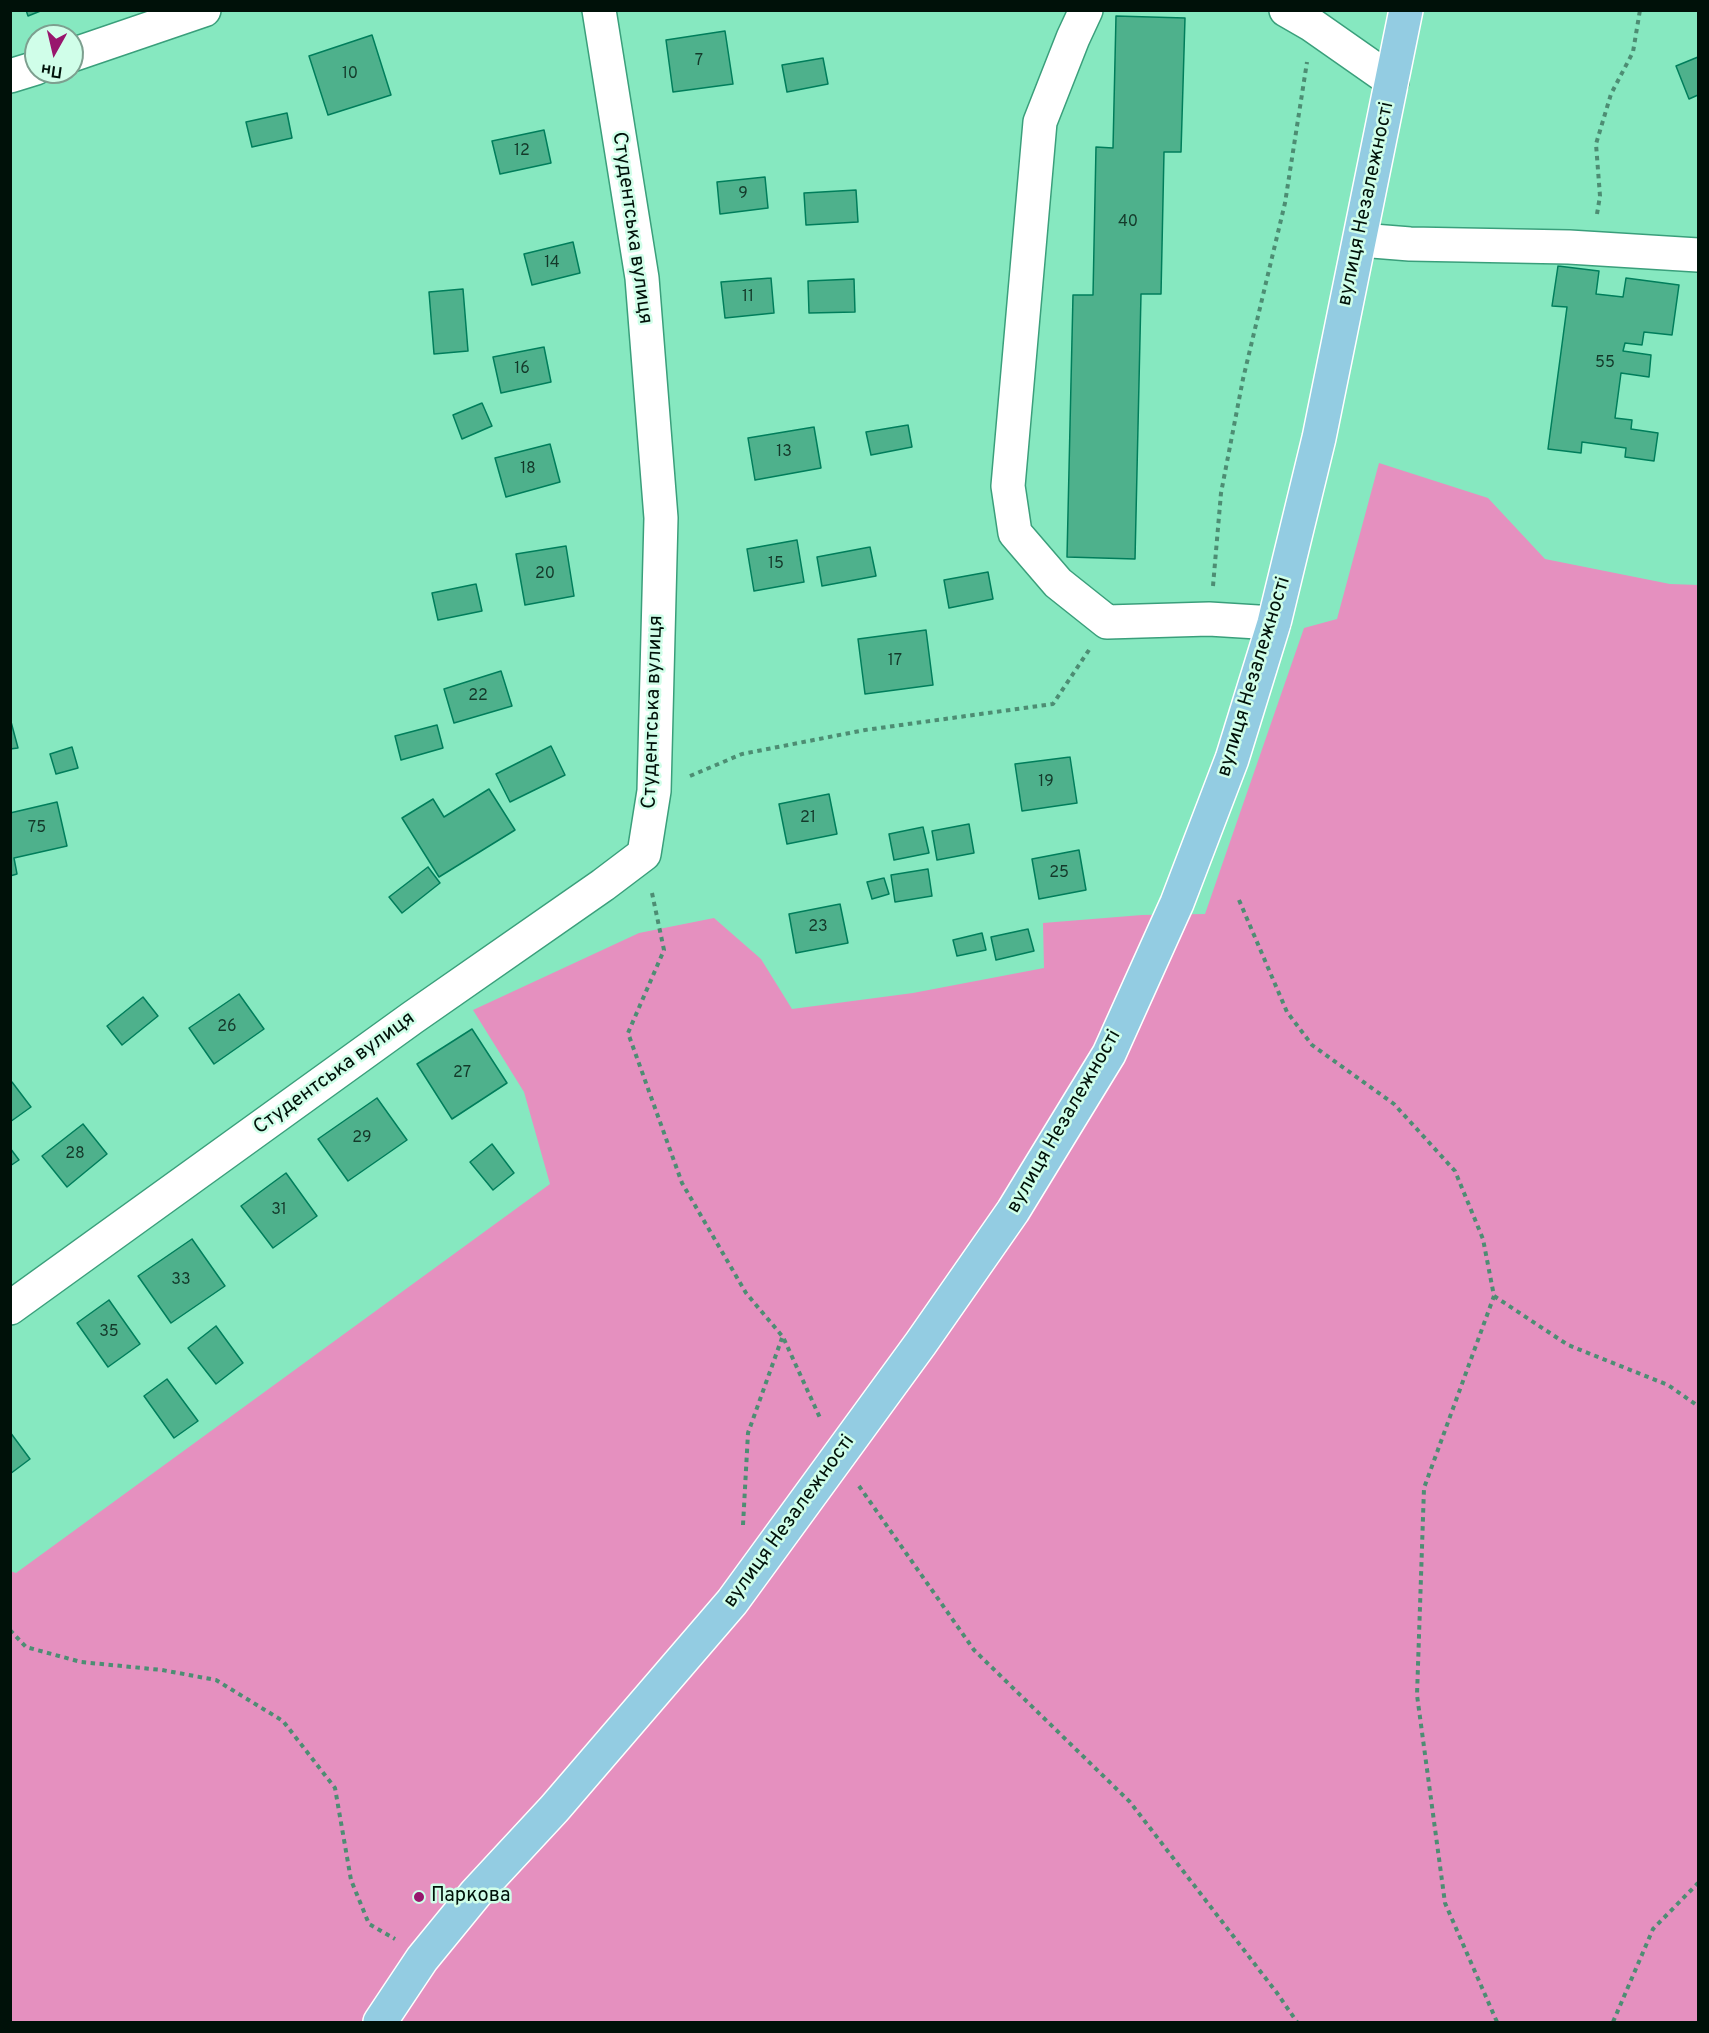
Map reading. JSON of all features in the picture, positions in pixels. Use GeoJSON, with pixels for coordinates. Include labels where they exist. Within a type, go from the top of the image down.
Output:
{"type":"FeatureCollection","features":[{"type":"Feature","properties":{"kind":"main road","name":"вулиця Незалежності"},"geometry":{"type":"LineString","coordinates":[[380,2022],[422,1959],[476,1893],[554,1809],[732,1602],[921,1343],[1013,1211],[1108,1054],[1177,903],[1232,759],[1274,623],[1319,438],[1406,10]]}},
{"type":"Feature","properties":{"kind":"street"},"geometry":{"type":"LineString","coordinates":[[84,51],[204,10]]}},
{"type":"Feature","properties":{"kind":"street","name":"Студентська вулиця"},"geometry":{"type":"LineString","coordinates":[[10,1308],[644,854],[654,791],[661,518],[642,278],[599,10]]}},
{"type":"Feature","properties":{"kind":"street"},"geometry":{"type":"LineString","coordinates":[[1086,10],[1040,122],[1008,486],[1015,534],[1058,583],[1107,622],[1209,619],[1274,623]]}},
{"type":"Feature","properties":{"kind":"street"},"geometry":{"type":"LineString","coordinates":[[1299,18],[1392,81]]}},
{"type":"Feature","properties":{"kind":"street"},"geometry":{"type":"LineString","coordinates":[[1360,240],[1410,244],[1569,247],[1698,255]]}},
{"type":"Feature","properties":{"kind":"path"},"geometry":{"type":"LineString","coordinates":[[1569,247],[1594,228],[1600,196],[1596,144],[1611,94],[1633,52],[1640,10]]}},
{"type":"Feature","properties":{"kind":"path"},"geometry":{"type":"LineString","coordinates":[[1209,619],[1221,493],[1243,379],[1285,203],[1299,18]]}},
{"type":"Feature","properties":{"kind":"path"},"geometry":{"type":"LineString","coordinates":[[654,791],[742,754],[865,730],[1053,704],[1107,622]]}},
{"type":"Feature","properties":{"kind":"path"},"geometry":{"type":"LineString","coordinates":[[644,854],[664,950],[628,1032],[682,1183],[746,1293],[783,1337],[838,1456],[974,1650],[1130,1802],[1297,2022]]}},
{"type":"Feature","properties":{"kind":"path"},"geometry":{"type":"LineString","coordinates":[[1239,900],[1287,1012],[1312,1045],[1394,1104],[1455,1171],[1483,1239],[1494,1296],[1424,1488],[1417,1695],[1445,1903],[1497,2022]]}},
{"type":"Feature","properties":{"kind":"path"},"geometry":{"type":"LineString","coordinates":[[1494,1296],[1568,1345],[1668,1385],[1698,1406]]}},
{"type":"Feature","properties":{"kind":"path"},"geometry":{"type":"LineString","coordinates":[[743,1536],[748,1433],[783,1337]]}},
{"type":"Feature","properties":{"kind":"path"},"geometry":{"type":"LineString","coordinates":[[10,1630],[26,1647],[81,1662],[162,1670],[216,1680],[283,1721],[335,1788],[351,1880],[369,1924],[403,1944]]}},
{"type":"Feature","properties":{"kind":"path"},"geometry":{"type":"LineString","coordinates":[[1613,2022],[1653,1929],[1698,1883]]}},
{"type":"Feature","properties":{"kind":"shaded area"},"geometry":{"type":"Polygon","coordinates":[[[1379,463],[1488,498],[1545,559],[1670,584],[1698,585],[1698,2022],[11,2022],[10,1571],[16,1573],[550,1184],[524,1092],[473,1010],[639,933],[714,918],[761,959],[792,1009],[913,993],[1044,968],[1043,923],[1142,915],[1205,914],[1304,628],[1337,619],[1379,463]]]}},
{"type":"Feature","properties":{"kind":"building"},"geometry":{"type":"Polygon","coordinates":[[[26,10],[43,10],[28,16],[26,10]]]}},
{"type":"Feature","properties":{"kind":"building"},"geometry":{"type":"Polygon","coordinates":[[[1116,16],[1185,18],[1181,152],[1164,152],[1161,294],[1141,294],[1135,559],[1067,557],[1073,295],[1093,295],[1096,147],[1113,148],[1116,16]]]}},
{"type":"Feature","properties":{"kind":"building"},"geometry":{"type":"Polygon","coordinates":[[[725,31],[733,84],[673,92],[666,40],[725,31]]]}},
{"type":"Feature","properties":{"kind":"building"},"geometry":{"type":"Polygon","coordinates":[[[372,35],[391,95],[328,115],[309,56],[372,35]]]}},
{"type":"Feature","properties":{"kind":"building"},"geometry":{"type":"Polygon","coordinates":[[[1698,57],[1698,95],[1689,99],[1676,66],[1698,57]]]}},
{"type":"Feature","properties":{"kind":"building"},"geometry":{"type":"Polygon","coordinates":[[[823,58],[828,84],[787,92],[782,65],[823,58]]]}},
{"type":"Feature","properties":{"kind":"building"},"geometry":{"type":"Polygon","coordinates":[[[287,113],[292,138],[252,147],[246,122],[287,113]]]}},
{"type":"Feature","properties":{"kind":"building"},"geometry":{"type":"Polygon","coordinates":[[[544,130],[551,163],[500,174],[492,141],[544,130]]]}},
{"type":"Feature","properties":{"kind":"building"},"geometry":{"type":"Polygon","coordinates":[[[765,177],[768,208],[720,214],[717,182],[765,177]]]}},
{"type":"Feature","properties":{"kind":"building"},"geometry":{"type":"Polygon","coordinates":[[[856,190],[858,222],[806,225],[804,193],[856,190]]]}},
{"type":"Feature","properties":{"kind":"building"},"geometry":{"type":"Polygon","coordinates":[[[573,242],[580,273],[532,285],[524,254],[573,242]]]}},
{"type":"Feature","properties":{"kind":"building"},"geometry":{"type":"Polygon","coordinates":[[[1558,266],[1599,271],[1596,294],[1623,297],[1626,278],[1679,285],[1672,335],[1644,332],[1642,345],[1625,343],[1623,351],[1651,355],[1649,377],[1621,373],[1615,418],[1632,420],[1631,429],[1658,433],[1654,461],[1625,457],[1626,448],[1582,442],[1581,453],[1548,449],[1567,307],[1552,306],[1558,266]]]}},
{"type":"Feature","properties":{"kind":"building"},"geometry":{"type":"Polygon","coordinates":[[[771,278],[774,313],[725,318],[721,282],[771,278]]]}},
{"type":"Feature","properties":{"kind":"building"},"geometry":{"type":"Polygon","coordinates":[[[854,279],[855,312],[809,313],[808,281],[854,279]]]}},
{"type":"Feature","properties":{"kind":"building"},"geometry":{"type":"Polygon","coordinates":[[[463,289],[468,351],[434,354],[429,292],[463,289]]]}},
{"type":"Feature","properties":{"kind":"building"},"geometry":{"type":"Polygon","coordinates":[[[544,347],[551,382],[501,393],[493,357],[544,347]]]}},
{"type":"Feature","properties":{"kind":"building"},"geometry":{"type":"Polygon","coordinates":[[[482,403],[492,426],[462,439],[453,415],[482,403]]]}},
{"type":"Feature","properties":{"kind":"building"},"geometry":{"type":"Polygon","coordinates":[[[908,425],[912,447],[871,455],[866,432],[908,425]]]}},
{"type":"Feature","properties":{"kind":"building"},"geometry":{"type":"Polygon","coordinates":[[[814,427],[821,468],[755,480],[748,438],[814,427]]]}},
{"type":"Feature","properties":{"kind":"building"},"geometry":{"type":"Polygon","coordinates":[[[550,444],[560,482],[506,497],[495,458],[550,444]]]}},
{"type":"Feature","properties":{"kind":"building"},"geometry":{"type":"Polygon","coordinates":[[[797,540],[804,582],[754,591],[747,549],[797,540]]]}},
{"type":"Feature","properties":{"kind":"building"},"geometry":{"type":"Polygon","coordinates":[[[566,546],[574,596],[525,605],[516,554],[566,546]]]}},
{"type":"Feature","properties":{"kind":"building"},"geometry":{"type":"Polygon","coordinates":[[[870,547],[876,576],[822,586],[817,557],[870,547]]]}},
{"type":"Feature","properties":{"kind":"building"},"geometry":{"type":"Polygon","coordinates":[[[988,572],[993,599],[949,608],[944,580],[988,572]]]}},
{"type":"Feature","properties":{"kind":"building"},"geometry":{"type":"Polygon","coordinates":[[[476,584],[482,611],[438,620],[432,593],[476,584]]]}},
{"type":"Feature","properties":{"kind":"building"},"geometry":{"type":"Polygon","coordinates":[[[926,630],[933,685],[865,694],[858,639],[926,630]]]}},
{"type":"Feature","properties":{"kind":"building"},"geometry":{"type":"Polygon","coordinates":[[[501,671],[512,706],[454,723],[444,689],[501,671]]]}},
{"type":"Feature","properties":{"kind":"building"},"geometry":{"type":"Polygon","coordinates":[[[10,718],[18,748],[10,749],[10,718]]]}},
{"type":"Feature","properties":{"kind":"building"},"geometry":{"type":"Polygon","coordinates":[[[437,725],[443,748],[401,760],[395,736],[437,725]]]}},
{"type":"Feature","properties":{"kind":"building"},"geometry":{"type":"Polygon","coordinates":[[[551,746],[565,775],[510,802],[496,774],[551,746]]]}},
{"type":"Feature","properties":{"kind":"building"},"geometry":{"type":"Polygon","coordinates":[[[72,747],[78,768],[56,774],[50,754],[72,747]]]}},
{"type":"Feature","properties":{"kind":"building"},"geometry":{"type":"Polygon","coordinates":[[[1070,757],[1077,803],[1022,811],[1015,764],[1070,757]]]}},
{"type":"Feature","properties":{"kind":"building"},"geometry":{"type":"Polygon","coordinates":[[[489,789],[515,830],[439,877],[402,818],[433,799],[444,817],[489,789]]]}},
{"type":"Feature","properties":{"kind":"building"},"geometry":{"type":"Polygon","coordinates":[[[829,794],[837,834],[787,844],[779,804],[829,794]]]}},
{"type":"Feature","properties":{"kind":"building"},"geometry":{"type":"Polygon","coordinates":[[[57,802],[67,846],[14,858],[17,874],[10,876],[10,813],[57,802]]]}},
{"type":"Feature","properties":{"kind":"building"},"geometry":{"type":"Polygon","coordinates":[[[969,824],[974,853],[937,860],[932,831],[969,824]]]}},
{"type":"Feature","properties":{"kind":"building"},"geometry":{"type":"Polygon","coordinates":[[[923,827],[929,853],[894,860],[889,834],[923,827]]]}},
{"type":"Feature","properties":{"kind":"building"},"geometry":{"type":"Polygon","coordinates":[[[1079,850],[1086,890],[1039,899],[1032,859],[1079,850]]]}},
{"type":"Feature","properties":{"kind":"building"},"geometry":{"type":"Polygon","coordinates":[[[428,867],[440,883],[402,913],[389,897],[428,867]]]}},
{"type":"Feature","properties":{"kind":"building"},"geometry":{"type":"Polygon","coordinates":[[[928,869],[932,896],[895,902],[891,875],[928,869]]]}},
{"type":"Feature","properties":{"kind":"building"},"geometry":{"type":"Polygon","coordinates":[[[884,878],[889,894],[872,899],[867,882],[884,878]]]}},
{"type":"Feature","properties":{"kind":"building"},"geometry":{"type":"Polygon","coordinates":[[[840,904],[848,943],[796,953],[789,914],[840,904]]]}},
{"type":"Feature","properties":{"kind":"building"},"geometry":{"type":"Polygon","coordinates":[[[1028,929],[1034,951],[996,960],[991,937],[1028,929]]]}},
{"type":"Feature","properties":{"kind":"building"},"geometry":{"type":"Polygon","coordinates":[[[982,933],[986,950],[957,956],[953,940],[982,933]]]}},
{"type":"Feature","properties":{"kind":"building"},"geometry":{"type":"Polygon","coordinates":[[[239,994],[264,1029],[214,1064],[189,1028],[239,994]]]}},
{"type":"Feature","properties":{"kind":"building"},"geometry":{"type":"Polygon","coordinates":[[[143,997],[158,1016],[122,1045],[107,1026],[143,997]]]}},
{"type":"Feature","properties":{"kind":"building"},"geometry":{"type":"Polygon","coordinates":[[[472,1029],[507,1083],[452,1119],[417,1064],[472,1029]]]}},
{"type":"Feature","properties":{"kind":"building"},"geometry":{"type":"Polygon","coordinates":[[[12,1082],[31,1107],[10,1122],[10,1083],[12,1082]]]}},
{"type":"Feature","properties":{"kind":"building"},"geometry":{"type":"Polygon","coordinates":[[[377,1098],[407,1140],[348,1181],[318,1139],[377,1098]]]}},
{"type":"Feature","properties":{"kind":"building"},"geometry":{"type":"Polygon","coordinates":[[[83,1124],[107,1154],[67,1187],[42,1156],[83,1124]]]}},
{"type":"Feature","properties":{"kind":"building"},"geometry":{"type":"Polygon","coordinates":[[[492,1144],[514,1173],[493,1190],[470,1162],[492,1144]]]}},
{"type":"Feature","properties":{"kind":"building"},"geometry":{"type":"Polygon","coordinates":[[[10,1148],[19,1160],[10,1166],[10,1148]]]}},
{"type":"Feature","properties":{"kind":"building"},"geometry":{"type":"Polygon","coordinates":[[[286,1173],[317,1216],[273,1248],[241,1206],[286,1173]]]}},
{"type":"Feature","properties":{"kind":"building"},"geometry":{"type":"Polygon","coordinates":[[[192,1239],[225,1286],[171,1323],[138,1276],[192,1239]]]}},
{"type":"Feature","properties":{"kind":"building"},"geometry":{"type":"Polygon","coordinates":[[[109,1300],[140,1344],[108,1367],[77,1323],[109,1300]]]}},
{"type":"Feature","properties":{"kind":"building"},"geometry":{"type":"Polygon","coordinates":[[[216,1326],[243,1363],[216,1384],[188,1348],[216,1326]]]}},
{"type":"Feature","properties":{"kind":"building"},"geometry":{"type":"Polygon","coordinates":[[[167,1379],[198,1421],[174,1438],[144,1396],[167,1379]]]}},
{"type":"Feature","properties":{"kind":"building"},"geometry":{"type":"Polygon","coordinates":[[[10,1432],[30,1459],[10,1474],[10,1432]]]}},
{"type":"Feature","properties":{"kind":"place","name":"Паркова"},"geometry":{"type":"Point","coordinates":[419,1897]}}]}
